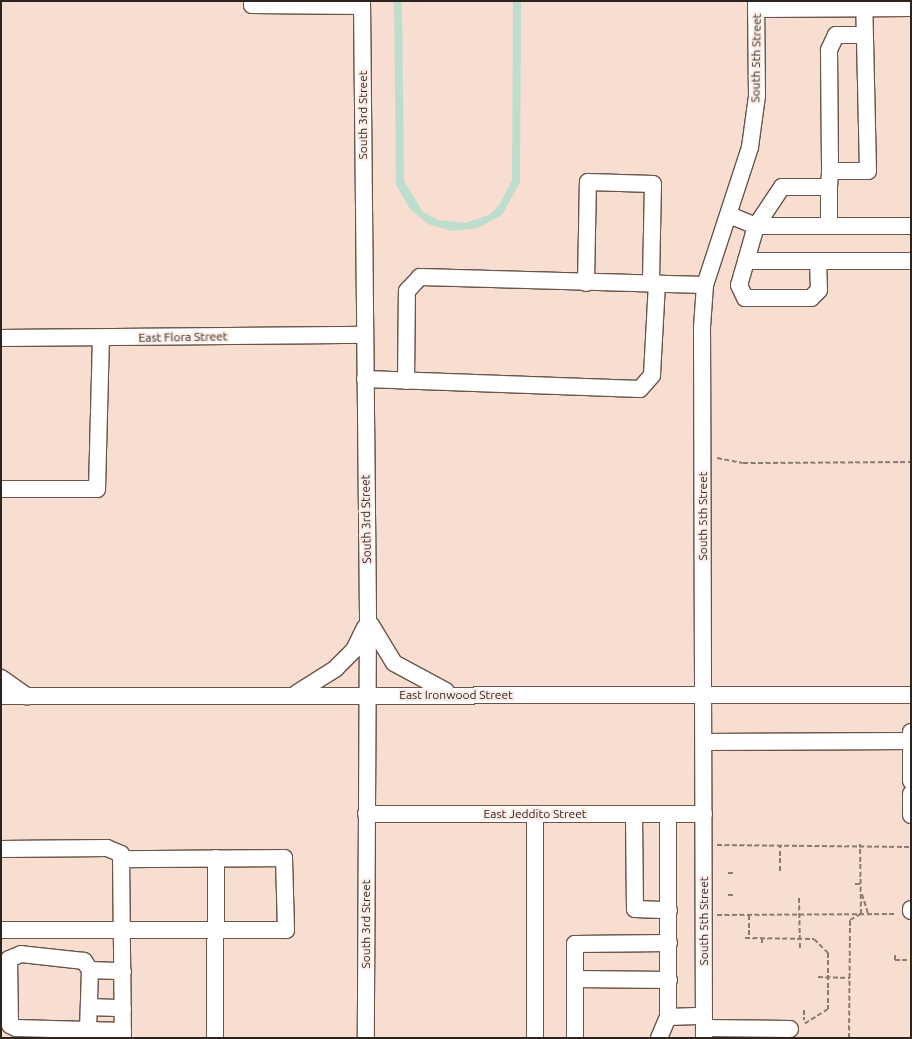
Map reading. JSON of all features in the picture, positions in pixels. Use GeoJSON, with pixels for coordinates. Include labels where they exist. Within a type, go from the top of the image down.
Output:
{"type":"FeatureCollection","features":[{"type":"Feature","properties":{"kind":"street"},"geometry":{"type":"LineString","coordinates":[[252,3],[362,3]]}},
{"type":"Feature","properties":{"kind":"street","name":"South 3rd Street"},"geometry":{"type":"LineString","coordinates":[[362,3],[368,618],[366,1038]]}},
{"type":"Feature","properties":{"kind":"street"},"geometry":{"type":"LineString","coordinates":[[756,5],[864,5],[911,8]]}},
{"type":"Feature","properties":{"kind":"street","name":"South 5th Street"},"geometry":{"type":"LineString","coordinates":[[704,1027],[705,285],[750,147],[757,96],[756,5]]}},
{"type":"Feature","properties":{"kind":"street"},"geometry":{"type":"LineString","coordinates":[[818,261],[819,290],[810,298],[744,298],[740,285],[756,226],[782,187],[868,171],[864,5]]}},
{"type":"Feature","properties":{"kind":"street"},"geometry":{"type":"LineString","coordinates":[[829,226],[829,50],[836,35],[864,35]]}},
{"type":"Feature","properties":{"kind":"street"},"geometry":{"type":"LineString","coordinates":[[365,379],[640,389],[648,385],[652,375],[654,283],[653,184],[588,182],[586,283]]}},
{"type":"Feature","properties":{"kind":"street"},"geometry":{"type":"LineString","coordinates":[[729,215],[756,226],[911,226]]}},
{"type":"Feature","properties":{"kind":"street"},"geometry":{"type":"LineString","coordinates":[[746,261],[911,261]]}},
{"type":"Feature","properties":{"kind":"street"},"geometry":{"type":"LineString","coordinates":[[406,381],[407,291],[415,279],[705,285]]}},
{"type":"Feature","properties":{"kind":"street","name":"East Flora Street"},"geometry":{"type":"LineString","coordinates":[[1,338],[364,336]]}},
{"type":"Feature","properties":{"kind":"street"},"geometry":{"type":"LineString","coordinates":[[1,489],[97,488],[101,338]]}},
{"type":"Feature","properties":{"kind":"street"},"geometry":{"type":"LineString","coordinates":[[368,618],[394,663],[416,679],[457,695]]}},
{"type":"Feature","properties":{"kind":"street"},"geometry":{"type":"LineString","coordinates":[[291,696],[324,679],[345,660],[368,618]]}},
{"type":"Feature","properties":{"kind":"street"},"geometry":{"type":"LineString","coordinates":[[1,678],[27,696]]}},
{"type":"Feature","properties":{"kind":"street","name":"East Ironwood Street"},"geometry":{"type":"LineString","coordinates":[[1,696],[911,694]]}},
{"type":"Feature","properties":{"kind":"street"},"geometry":{"type":"LineString","coordinates":[[911,732],[911,781]]}},
{"type":"Feature","properties":{"kind":"street"},"geometry":{"type":"LineString","coordinates":[[704,742],[911,741]]}},
{"type":"Feature","properties":{"kind":"street"},"geometry":{"type":"LineString","coordinates":[[911,794],[911,815]]}},
{"type":"Feature","properties":{"kind":"street","name":"East Jeddito Street"},"geometry":{"type":"LineString","coordinates":[[366,814],[704,814]]}},
{"type":"Feature","properties":{"kind":"street"},"geometry":{"type":"LineString","coordinates":[[535,814],[535,1038]]}},
{"type":"Feature","properties":{"kind":"street"},"geometry":{"type":"LineString","coordinates":[[634,814],[635,909],[669,910]]}},
{"type":"Feature","properties":{"kind":"street"},"geometry":{"type":"LineString","coordinates":[[658,1038],[668,1017],[668,814]]}},
{"type":"Feature","properties":{"kind":"street"},"geometry":{"type":"LineString","coordinates":[[1,849],[107,848],[118,851],[123,859],[123,1034],[10,1025],[9,959],[20,954],[78,957],[90,970],[88,1030]]}},
{"type":"Feature","properties":{"kind":"street"},"geometry":{"type":"LineString","coordinates":[[215,1038],[216,858]]}},
{"type":"Feature","properties":{"kind":"street"},"geometry":{"type":"LineString","coordinates":[[1,930],[286,930],[284,858],[123,859]]}},
{"type":"Feature","properties":{"kind":"street"},"geometry":{"type":"LineString","coordinates":[[575,1038],[576,944],[669,943]]}},
{"type":"Feature","properties":{"kind":"street"},"geometry":{"type":"LineString","coordinates":[[90,970],[123,971]]}},
{"type":"Feature","properties":{"kind":"street"},"geometry":{"type":"LineString","coordinates":[[575,979],[669,980]]}},
{"type":"Feature","properties":{"kind":"street"},"geometry":{"type":"LineString","coordinates":[[89,1007],[123,1008]]}},
{"type":"Feature","properties":{"kind":"street"},"geometry":{"type":"LineString","coordinates":[[668,1017],[704,1027],[799,1026]]}},
{"type":"Feature","properties":{"kind":"path"},"geometry":{"type":"LineString","coordinates":[[717,458],[743,463],[911,462]]}},
{"type":"Feature","properties":{"kind":"path"},"geometry":{"type":"LineString","coordinates":[[860,844],[861,914]]}},
{"type":"Feature","properties":{"kind":"path"},"geometry":{"type":"LineString","coordinates":[[717,845],[860,844],[911,847]]}},
{"type":"Feature","properties":{"kind":"path"},"geometry":{"type":"LineString","coordinates":[[780,845],[780,871]]}},
{"type":"Feature","properties":{"kind":"path"},"geometry":{"type":"LineString","coordinates":[[855,871],[860,872]]}},
{"type":"Feature","properties":{"kind":"path"},"geometry":{"type":"LineString","coordinates":[[855,884],[862,884]]}},
{"type":"Feature","properties":{"kind":"path"},"geometry":{"type":"LineString","coordinates":[[862,894],[868,914]]}},
{"type":"Feature","properties":{"kind":"path"},"geometry":{"type":"LineString","coordinates":[[728,895],[733,895]]}},
{"type":"Feature","properties":{"kind":"path"},"geometry":{"type":"LineString","coordinates":[[799,898],[800,949]]}},
{"type":"Feature","properties":{"kind":"path"},"geometry":{"type":"LineString","coordinates":[[717,915],[868,914],[908,911]]}},
{"type":"Feature","properties":{"kind":"path"},"geometry":{"type":"LineString","coordinates":[[749,914],[749,938]]}},
{"type":"Feature","properties":{"kind":"path"},"geometry":{"type":"LineString","coordinates":[[849,1038],[850,920],[861,914]]}},
{"type":"Feature","properties":{"kind":"path"},"geometry":{"type":"LineString","coordinates":[[745,938],[814,939],[828,953],[828,1009],[799,1026]]}},
{"type":"Feature","properties":{"kind":"path"},"geometry":{"type":"LineString","coordinates":[[762,938],[762,945]]}},
{"type":"Feature","properties":{"kind":"path"},"geometry":{"type":"LineString","coordinates":[[895,955],[895,960],[911,960]]}},
{"type":"Feature","properties":{"kind":"path"},"geometry":{"type":"LineString","coordinates":[[818,977],[850,978]]}},
{"type":"Feature","properties":{"kind":"path"},"geometry":{"type":"LineString","coordinates":[[799,1026],[804,1010]]}},
{"type":"Feature","properties":{"kind":"green space"},"geometry":{"type":"Polygon","coordinates":[[[394,1],[402,1],[404,181],[423,212],[438,220],[465,223],[489,215],[500,204],[512,180],[513,1],[521,1],[520,182],[502,215],[478,228],[451,231],[428,224],[410,209],[396,185],[394,1]]]}}]}
